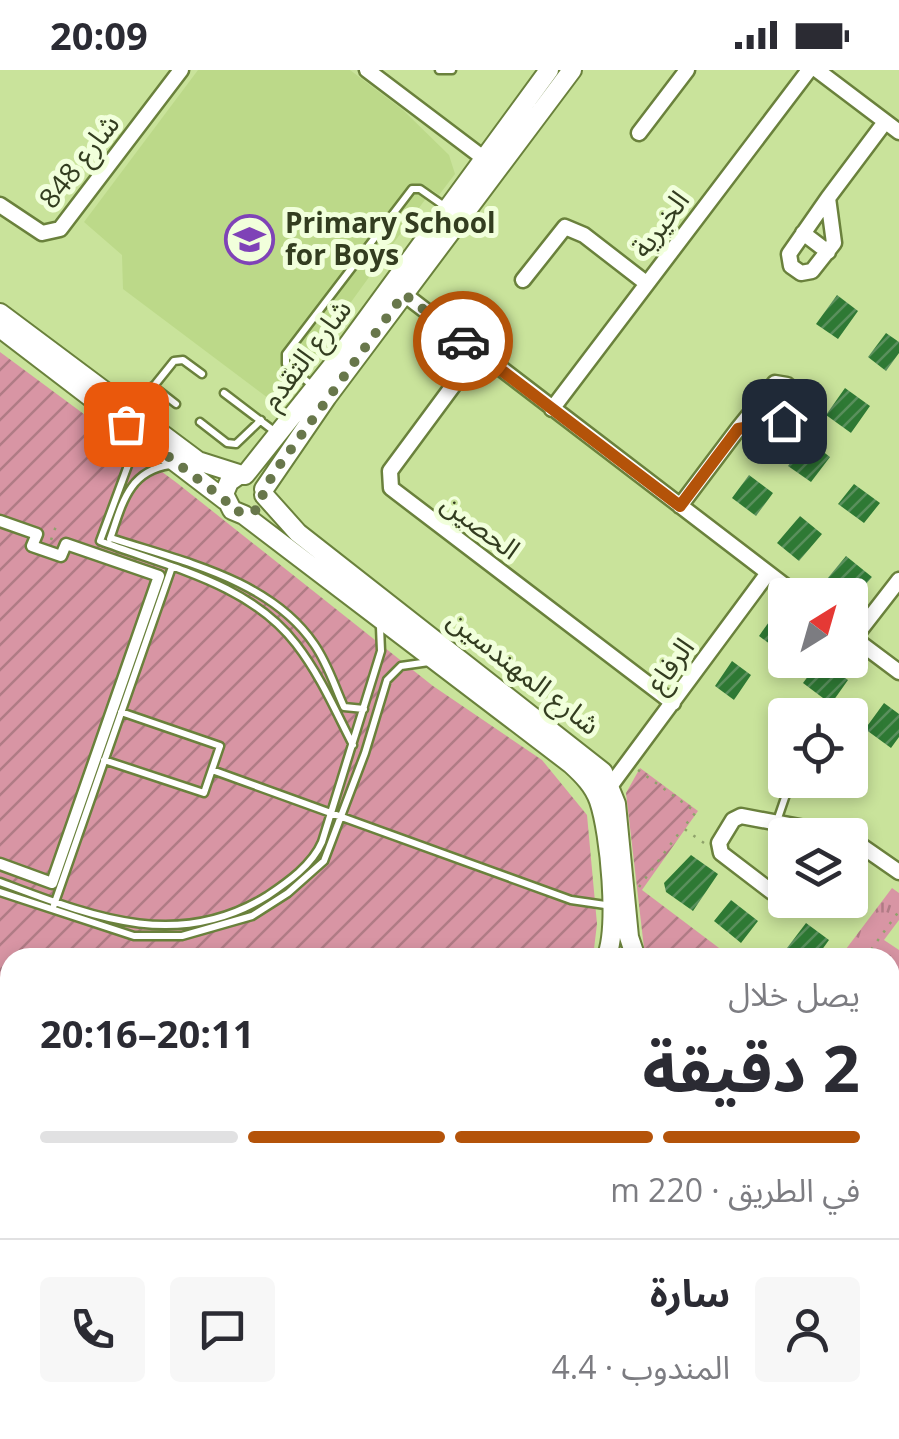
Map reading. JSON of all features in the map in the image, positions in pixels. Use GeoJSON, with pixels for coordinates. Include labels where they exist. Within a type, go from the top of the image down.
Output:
{"type":"FeatureCollection","features":[{"type":"Feature","properties":{"kind":"street","name":"شارع 848"},"geometry":{"type":"LineString","coordinates":[[0,206],[42,233],[60,229],[181,70]]}},
{"type":"Feature","properties":{"kind":"street"},"geometry":{"type":"LineString","coordinates":[[367,70],[491,164]]}},
{"type":"Feature","properties":{"kind":"street","name":"شارع التقدم"},"geometry":{"type":"LineString","coordinates":[[491,164],[549,70]]}},
{"type":"Feature","properties":{"kind":"street","name":"شارع التقدم"},"geometry":{"type":"LineString","coordinates":[[264,492],[322,392],[491,164],[572,70]]}},
{"type":"Feature","properties":{"kind":"street"},"geometry":{"type":"LineString","coordinates":[[639,133],[686,70]]}},
{"type":"Feature","properties":{"kind":"street","name":"الخيرية"},"geometry":{"type":"LineString","coordinates":[[552,409],[809,70]]}},
{"type":"Feature","properties":{"kind":"street"},"geometry":{"type":"LineString","coordinates":[[817,70],[899,132]]}},
{"type":"Feature","properties":{"kind":"street"},"geometry":{"type":"LineString","coordinates":[[828,198],[836,235],[812,271],[795,270],[789,254],[802,233],[828,198],[885,122]]}},
{"type":"Feature","properties":{"kind":"street"},"geometry":{"type":"LineString","coordinates":[[523,280],[565,227],[584,235],[646,283]]}},
{"type":"Feature","properties":{"kind":"street"},"geometry":{"type":"LineString","coordinates":[[802,233],[828,252]]}},
{"type":"Feature","properties":{"kind":"street"},"geometry":{"type":"LineString","coordinates":[[398,289],[775,578]]}},
{"type":"Feature","properties":{"kind":"street"},"geometry":{"type":"LineString","coordinates":[[0,313],[130,419],[232,510],[256,512],[264,492],[257,479],[198,461],[130,419],[0,328]]}},
{"type":"Feature","properties":{"kind":"street","name":"الحصين"},"geometry":{"type":"LineString","coordinates":[[478,352],[390,471],[392,488],[673,703]]}},
{"type":"Feature","properties":{"kind":"street"},"geometry":{"type":"LineString","coordinates":[[680,506],[762,395],[775,383],[786,385],[798,398],[790,414],[777,424],[738,429]]}},
{"type":"Feature","properties":{"kind":"street","name":"شارع التقدم"},"geometry":{"type":"LineString","coordinates":[[242,475],[322,392]]}},
{"type":"Feature","properties":{"kind":"street"},"geometry":{"type":"LineString","coordinates":[[762,395],[790,414]]}},
{"type":"Feature","properties":{"kind":"street"},"geometry":{"type":"LineString","coordinates":[[225,500],[226,488],[242,475]]}},
{"type":"Feature","properties":{"kind":"street","name":"شارع المهندسين"},"geometry":{"type":"LineString","coordinates":[[264,492],[298,534],[572,764],[592,786],[602,810],[618,904],[632,948]]}},
{"type":"Feature","properties":{"kind":"street","name":"شارع المهندسين"},"geometry":{"type":"LineString","coordinates":[[244,514],[371,612],[437,651],[586,755],[611,786],[618,904],[608,948]]}},
{"type":"Feature","properties":{"kind":"street"},"geometry":{"type":"LineString","coordinates":[[0,521],[37,534],[32,546],[62,556],[66,544],[159,576],[52,883],[0,864]]}},
{"type":"Feature","properties":{"kind":"street","name":"الرفاع"},"geometry":{"type":"LineString","coordinates":[[611,786],[768,573]]}},
{"type":"Feature","properties":{"kind":"street"},"geometry":{"type":"LineString","coordinates":[[868,618],[899,580]]}},
{"type":"Feature","properties":{"kind":"street"},"geometry":{"type":"LineString","coordinates":[[868,649],[899,672]]}},
{"type":"Feature","properties":{"kind":"street"},"geometry":{"type":"LineString","coordinates":[[768,821],[738,816],[720,838],[719,849],[768,889]]}},
{"type":"Feature","properties":{"kind":"street"},"geometry":{"type":"LineString","coordinates":[[868,850],[899,872]]}},
{"type":"Feature","properties":{"kind":"lane"},"geometry":{"type":"LineString","coordinates":[[439,70],[452,70]]}},
{"type":"Feature","properties":{"kind":"lane"},"geometry":{"type":"LineString","coordinates":[[322,392],[286,364],[286,354],[412,189],[420,189],[454,213]]}},
{"type":"Feature","properties":{"kind":"lane"},"geometry":{"type":"LineString","coordinates":[[202,374],[182,360],[174,361],[130,419],[132,449],[100,542],[110,541],[223,576],[270,602],[312,640],[344,707],[364,709]]}},
{"type":"Feature","properties":{"kind":"lane"},"geometry":{"type":"LineString","coordinates":[[153,386],[176,404]]}},
{"type":"Feature","properties":{"kind":"lane"},"geometry":{"type":"LineString","coordinates":[[224,393],[279,434]]}},
{"type":"Feature","properties":{"kind":"lane"},"geometry":{"type":"LineString","coordinates":[[200,422],[227,443],[236,444],[261,420]]}},
{"type":"Feature","properties":{"kind":"lane"},"geometry":{"type":"LineString","coordinates":[[110,541],[132,483],[150,470],[178,465]]}},
{"type":"Feature","properties":{"kind":"lane"},"geometry":{"type":"LineString","coordinates":[[110,541],[232,592],[278,624],[316,674],[353,744]]}},
{"type":"Feature","properties":{"kind":"lane"},"geometry":{"type":"LineString","coordinates":[[53,907],[172,567]]}},
{"type":"Feature","properties":{"kind":"lane"},"geometry":{"type":"LineString","coordinates":[[0,892],[134,926],[202,924],[246,908],[300,870],[318,851],[332,814],[382,645],[382,634],[371,612]]}},
{"type":"Feature","properties":{"kind":"lane"},"geometry":{"type":"LineString","coordinates":[[0,882],[53,907],[134,936],[182,936],[226,927],[270,906],[319,867],[341,817],[390,674],[437,651]]}},
{"type":"Feature","properties":{"kind":"lane"},"geometry":{"type":"LineString","coordinates":[[104,760],[204,794],[220,746],[121,712]]}},
{"type":"Feature","properties":{"kind":"lane"},"geometry":{"type":"LineString","coordinates":[[212,770],[571,900],[618,904]]}},
{"type":"Feature","properties":{"kind":"path"},"geometry":{"type":"LineString","coordinates":[[52,538],[56,526]]}},
{"type":"Feature","properties":{"kind":"path"},"geometry":{"type":"LineString","coordinates":[[618,904],[696,812],[628,762]]}},
{"type":"Feature","properties":{"kind":"path"},"geometry":{"type":"LineString","coordinates":[[683,828],[719,849]]}},
{"type":"Feature","properties":{"kind":"path"},"geometry":{"type":"LineString","coordinates":[[872,948],[899,911]]}},
{"type":"Feature","properties":{"kind":"shaded area","name":"Primary School for Boys"},"geometry":{"type":"Polygon","coordinates":[[[198,70],[350,70],[403,110],[449,155],[455,174],[439,195],[432,190],[346,309],[350,315],[280,407],[123,289],[122,255],[84,222],[198,70]]]}},
{"type":"Feature","properties":{"kind":"green space"},"geometry":{"type":"Polygon","coordinates":[[[0,352],[177,483],[433,686],[542,760],[587,815],[597,924],[594,948],[0,948],[0,352]]]}},
{"type":"Feature","properties":{"kind":"green space"},"geometry":{"type":"Polygon","coordinates":[[[640,768],[698,811],[642,890],[719,948],[644,948],[626,793],[640,768]]]}},
{"type":"Feature","properties":{"kind":"green space"},"geometry":{"type":"Polygon","coordinates":[[[892,888],[899,893],[899,920],[884,940],[896,948],[847,948],[892,888]]]}},
{"type":"Feature","properties":{"kind":"building"},"geometry":{"type":"Polygon","coordinates":[[[837,295],[858,311],[838,339],[816,324],[837,295]]]}},
{"type":"Feature","properties":{"kind":"building"},"geometry":{"type":"Polygon","coordinates":[[[886,333],[899,342],[899,353],[886,371],[868,357],[886,333]]]}},
{"type":"Feature","properties":{"kind":"building"},"geometry":{"type":"Polygon","coordinates":[[[845,388],[870,406],[851,433],[826,415],[845,388]]]}},
{"type":"Feature","properties":{"kind":"building"},"geometry":{"type":"Polygon","coordinates":[[[808,440],[830,457],[811,482],[788,466],[808,440]]]}},
{"type":"Feature","properties":{"kind":"building"},"geometry":{"type":"Polygon","coordinates":[[[749,475],[773,493],[756,516],[732,498],[749,475]]]}},
{"type":"Feature","properties":{"kind":"building"},"geometry":{"type":"Polygon","coordinates":[[[854,484],[880,503],[864,523],[838,504],[854,484]]]}},
{"type":"Feature","properties":{"kind":"building"},"geometry":{"type":"Polygon","coordinates":[[[800,516],[822,534],[799,561],[777,543],[800,516]]]}},
{"type":"Feature","properties":{"kind":"building"},"geometry":{"type":"Polygon","coordinates":[[[846,556],[872,577],[868,582],[868,578],[828,578],[846,556]]]}},
{"type":"Feature","properties":{"kind":"building"},"geometry":{"type":"Polygon","coordinates":[[[768,623],[768,643],[759,636],[768,623]]]}},
{"type":"Feature","properties":{"kind":"building"},"geometry":{"type":"Polygon","coordinates":[[[732,661],[751,675],[734,700],[715,686],[732,661]]]}},
{"type":"Feature","properties":{"kind":"building"},"geometry":{"type":"Polygon","coordinates":[[[807,678],[848,680],[835,698],[823,698],[803,683],[807,678]]]}},
{"type":"Feature","properties":{"kind":"building"},"geometry":{"type":"Polygon","coordinates":[[[884,703],[899,714],[899,737],[891,748],[868,731],[868,725],[884,703]]]}},
{"type":"Feature","properties":{"kind":"building"},"geometry":{"type":"Polygon","coordinates":[[[691,855],[718,874],[693,911],[666,892],[664,883],[691,855]]]}},
{"type":"Feature","properties":{"kind":"building"},"geometry":{"type":"Polygon","coordinates":[[[731,900],[758,921],[741,943],[714,921],[731,900]]]}},
{"type":"Feature","properties":{"kind":"building"},"geometry":{"type":"Polygon","coordinates":[[[806,923],[829,940],[823,948],[787,948],[806,923]]]}},
{"type":"Feature","properties":{"kind":"way so far"},"geometry":{"type":"LineString","coordinates":[[126,424],[225,500],[232,510],[250,514],[260,507],[264,489],[281,463],[404,294],[463,341]]}},
{"type":"Feature","properties":{"kind":"place","name":"Primary School for Boys"},"geometry":{"type":"Point","coordinates":[250,239]}},
{"type":"Feature","properties":{"kind":"route"},"geometry":{"type":"LineString","coordinates":[[463,341],[680,506],[738,429],[784,421]]}}]}
